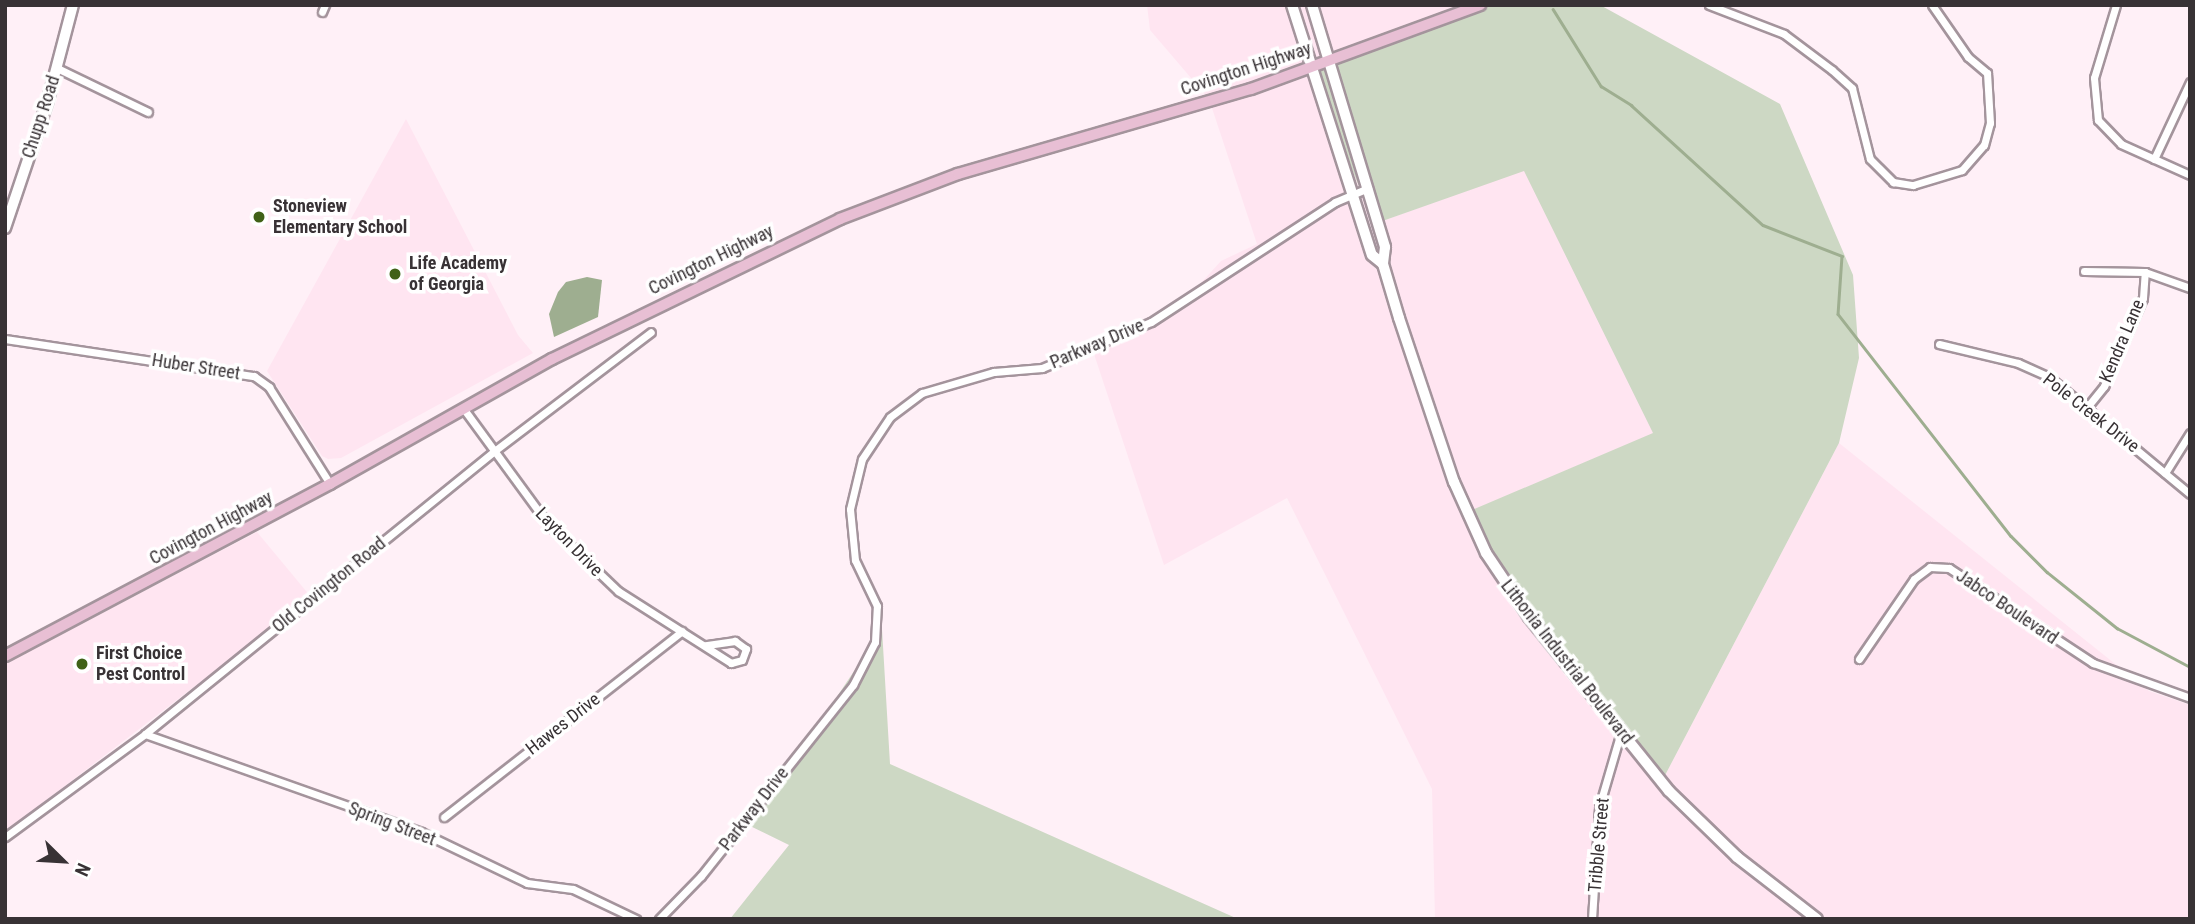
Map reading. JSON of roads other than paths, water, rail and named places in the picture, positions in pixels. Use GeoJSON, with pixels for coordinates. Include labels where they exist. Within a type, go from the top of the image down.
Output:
{"type":"FeatureCollection","features":[{"type":"Feature","properties":{"kind":"main road","name":"Chupp Road"},"geometry":{"type":"LineString","coordinates":[[5,228],[57,68],[73,5]]}},
{"type":"Feature","properties":{"kind":"main road","name":"Lithonia Industrial Boulevard"},"geometry":{"type":"LineString","coordinates":[[1292,5],[1350,193],[1372,255],[1383,264]]}},
{"type":"Feature","properties":{"kind":"main road","name":"Lithonia Industrial Boulevard"},"geometry":{"type":"LineString","coordinates":[[1312,5],[1385,247],[1383,264],[1436,431],[1486,553],[1529,617],[1669,791],[1718,840],[1817,919]]}},
{"type":"Feature","properties":{"kind":"main road","name":"Covington Highway"},"geometry":{"type":"LineString","coordinates":[[5,656],[330,484],[463,408],[726,271],[873,205],[958,174],[1311,67],[1476,6]]}},
{"type":"Feature","properties":{"kind":"street"},"geometry":{"type":"LineString","coordinates":[[1709,5],[1784,34],[1832,70],[1852,89],[1870,159],[1893,182],[1913,184],[1962,170],[1983,145],[1990,123],[1987,73],[1968,57],[1931,5]]}},
{"type":"Feature","properties":{"kind":"street"},"geometry":{"type":"LineString","coordinates":[[2116,5],[2094,78],[2098,120],[2120,144],[2190,175]]}},
{"type":"Feature","properties":{"kind":"street"},"geometry":{"type":"LineString","coordinates":[[57,68],[148,112]]}},
{"type":"Feature","properties":{"kind":"street"},"geometry":{"type":"LineString","coordinates":[[2154,159],[2190,82]]}},
{"type":"Feature","properties":{"kind":"street","name":"Parkway Drive"},"geometry":{"type":"LineString","coordinates":[[659,919],[701,876],[853,685],[875,642],[877,606],[855,560],[850,509],[862,459],[890,417],[922,393],[994,372],[1042,368],[1151,322],[1350,193],[1368,188]]}},
{"type":"Feature","properties":{"kind":"street"},"geometry":{"type":"LineString","coordinates":[[2084,271],[2145,272],[2190,288]]}},
{"type":"Feature","properties":{"kind":"street","name":"Kendra Lane"},"geometry":{"type":"LineString","coordinates":[[2088,406],[2104,386],[2137,310],[2145,272]]}},
{"type":"Feature","properties":{"kind":"street","name":"Old Covington Road"},"geometry":{"type":"LineString","coordinates":[[5,837],[145,734],[493,452],[651,332]]}},
{"type":"Feature","properties":{"kind":"street","name":"Huber Street"},"geometry":{"type":"LineString","coordinates":[[5,339],[254,376],[269,387],[330,484]]}},
{"type":"Feature","properties":{"kind":"street","name":"Pole Creek Drive"},"geometry":{"type":"LineString","coordinates":[[1939,344],[2018,363],[2049,377],[2088,406],[2190,494]]}},
{"type":"Feature","properties":{"kind":"street","name":"Layton Drive"},"geometry":{"type":"LineString","coordinates":[[463,408],[548,524],[608,582],[731,663],[742,660],[746,649],[736,640],[705,645]]}},
{"type":"Feature","properties":{"kind":"street"},"geometry":{"type":"LineString","coordinates":[[2165,473],[2190,433]]}},
{"type":"Feature","properties":{"kind":"street","name":"Jabco Boulevard"},"geometry":{"type":"LineString","coordinates":[[1859,659],[1914,579],[1930,567],[1949,568],[2093,663],[2190,698]]}},
{"type":"Feature","properties":{"kind":"street","name":"Hawes Drive"},"geometry":{"type":"LineString","coordinates":[[444,817],[682,631]]}},
{"type":"Feature","properties":{"kind":"street","name":"Tribble Street"},"geometry":{"type":"LineString","coordinates":[[1592,919],[1599,807],[1621,732]]}},
{"type":"Feature","properties":{"kind":"street","name":"Spring Street"},"geometry":{"type":"LineString","coordinates":[[145,734],[421,832],[527,883],[572,889],[636,919]]}},
{"type":"Feature","properties":{"kind":"waterway"},"geometry":{"type":"LineString","coordinates":[[1553,9],[1601,86],[1631,105],[1763,225],[1842,256],[1838,314],[2011,536],[2047,572],[2117,628],[2190,667]]}},
{"type":"Feature","properties":{"kind":"place","name":"Stoneview Elementary School"},"geometry":{"type":"Point","coordinates":[259,217]}},
{"type":"Feature","properties":{"kind":"place","name":"Life Academy of Georgia"},"geometry":{"type":"Point","coordinates":[395,274]}},
{"type":"Feature","properties":{"kind":"place","name":"First Choice Pest Control"},"geometry":{"type":"Point","coordinates":[82,664]}}]}
